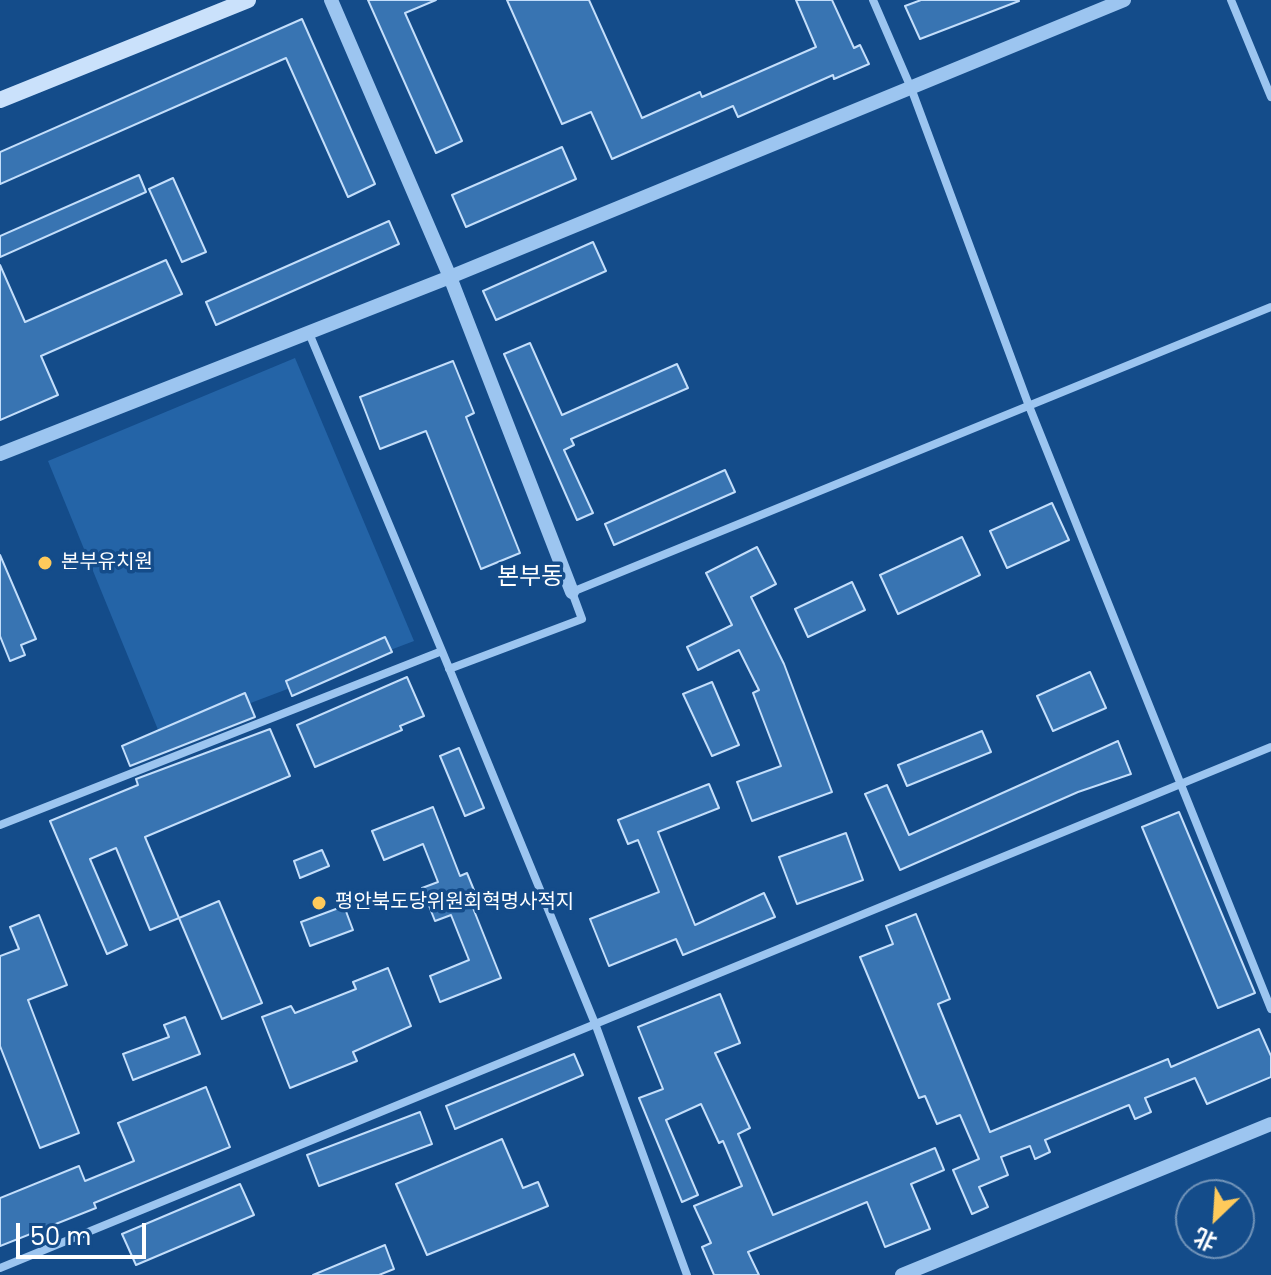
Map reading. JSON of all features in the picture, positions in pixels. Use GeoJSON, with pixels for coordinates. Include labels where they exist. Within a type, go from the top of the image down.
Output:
{"type":"FeatureCollection","features":[{"type":"Feature","properties":{"kind":"main road"},"geometry":{"type":"LineString","coordinates":[[0,100],[248,0]]}},
{"type":"Feature","properties":{"kind":"street"},"geometry":{"type":"LineString","coordinates":[[331,0],[450,277],[582,619],[449,669]]}},
{"type":"Feature","properties":{"kind":"street"},"geometry":{"type":"LineString","coordinates":[[873,0],[911,88],[1029,406],[1271,1009]]}},
{"type":"Feature","properties":{"kind":"street"},"geometry":{"type":"LineString","coordinates":[[0,454],[450,277],[1124,0]]}},
{"type":"Feature","properties":{"kind":"street"},"geometry":{"type":"LineString","coordinates":[[1231,0],[1271,97]]}},
{"type":"Feature","properties":{"kind":"street"},"geometry":{"type":"LineString","coordinates":[[572,592],[1271,307]]}},
{"type":"Feature","properties":{"kind":"street"},"geometry":{"type":"LineString","coordinates":[[309,333],[596,1026],[687,1275]]}},
{"type":"Feature","properties":{"kind":"street"},"geometry":{"type":"LineString","coordinates":[[0,825],[442,651]]}},
{"type":"Feature","properties":{"kind":"street"},"geometry":{"type":"LineString","coordinates":[[0,1268],[1271,747]]}},
{"type":"Feature","properties":{"kind":"street"},"geometry":{"type":"LineString","coordinates":[[902,1275],[1271,1124]]}},
{"type":"Feature","properties":{"kind":"shaded area"},"geometry":{"type":"Polygon","coordinates":[[[295,358],[414,641],[161,737],[48,461],[295,358]]]}},
{"type":"Feature","properties":{"kind":"building"},"geometry":{"type":"Polygon","coordinates":[[[368,0],[436,0],[405,13],[462,141],[436,153],[368,0]]]}},
{"type":"Feature","properties":{"kind":"building"},"geometry":{"type":"Polygon","coordinates":[[[507,0],[589,0],[642,118],[700,92],[702,97],[816,47],[796,0],[832,0],[854,48],[860,45],[869,64],[834,79],[833,75],[738,117],[733,106],[612,159],[591,112],[562,124],[507,0]]]}},
{"type":"Feature","properties":{"kind":"building"},"geometry":{"type":"Polygon","coordinates":[[[921,0],[1019,1],[920,39],[905,6],[921,0]]]}},
{"type":"Feature","properties":{"kind":"building"},"geometry":{"type":"Polygon","coordinates":[[[302,19],[375,184],[348,197],[286,58],[0,184],[0,152],[302,19]]]}},
{"type":"Feature","properties":{"kind":"building"},"geometry":{"type":"Polygon","coordinates":[[[562,147],[576,179],[466,227],[452,195],[562,147]]]}},
{"type":"Feature","properties":{"kind":"building"},"geometry":{"type":"Polygon","coordinates":[[[139,175],[146,192],[0,257],[0,236],[139,175]]]}},
{"type":"Feature","properties":{"kind":"building"},"geometry":{"type":"Polygon","coordinates":[[[173,178],[206,252],[182,262],[149,189],[173,178]]]}},
{"type":"Feature","properties":{"kind":"building"},"geometry":{"type":"Polygon","coordinates":[[[389,221],[399,244],[216,325],[206,302],[389,221]]]}},
{"type":"Feature","properties":{"kind":"building"},"geometry":{"type":"Polygon","coordinates":[[[593,242],[606,271],[496,320],[483,291],[593,242]]]}},
{"type":"Feature","properties":{"kind":"building"},"geometry":{"type":"Polygon","coordinates":[[[166,260],[182,294],[41,356],[58,395],[0,420],[0,265],[25,322],[166,260]]]}},
{"type":"Feature","properties":{"kind":"building"},"geometry":{"type":"Polygon","coordinates":[[[530,343],[562,415],[677,364],[688,388],[571,439],[574,445],[564,450],[593,513],[577,520],[504,354],[530,343]]]}},
{"type":"Feature","properties":{"kind":"building"},"geometry":{"type":"Polygon","coordinates":[[[453,361],[474,413],[466,417],[520,553],[481,569],[426,431],[380,449],[360,397],[453,361]]]}},
{"type":"Feature","properties":{"kind":"building"},"geometry":{"type":"Polygon","coordinates":[[[725,470],[735,492],[614,545],[605,524],[725,470]]]}},
{"type":"Feature","properties":{"kind":"building"},"geometry":{"type":"Polygon","coordinates":[[[1052,503],[1069,540],[1007,568],[990,531],[1052,503]]]}},
{"type":"Feature","properties":{"kind":"building"},"geometry":{"type":"Polygon","coordinates":[[[962,537],[980,575],[898,614],[880,575],[962,537]]]}},
{"type":"Feature","properties":{"kind":"building"},"geometry":{"type":"Polygon","coordinates":[[[757,547],[776,584],[751,597],[784,664],[832,792],[752,821],[737,782],[781,766],[753,693],[759,690],[739,650],[698,670],[687,647],[732,625],[706,573],[757,547]]]}},
{"type":"Feature","properties":{"kind":"building"},"geometry":{"type":"Polygon","coordinates":[[[0,555],[36,639],[21,645],[25,655],[10,661],[0,636],[0,555]]]}},
{"type":"Feature","properties":{"kind":"building"},"geometry":{"type":"Polygon","coordinates":[[[852,582],[865,610],[808,637],[795,609],[852,582]]]}},
{"type":"Feature","properties":{"kind":"building"},"geometry":{"type":"Polygon","coordinates":[[[385,637],[392,652],[292,696],[286,681],[385,637]]]}},
{"type":"Feature","properties":{"kind":"building"},"geometry":{"type":"Polygon","coordinates":[[[1090,672],[1106,708],[1053,731],[1037,696],[1090,672]]]}},
{"type":"Feature","properties":{"kind":"building"},"geometry":{"type":"Polygon","coordinates":[[[407,677],[424,716],[400,726],[402,730],[315,767],[297,725],[407,677]]]}},
{"type":"Feature","properties":{"kind":"building"},"geometry":{"type":"Polygon","coordinates":[[[712,682],[739,745],[712,756],[683,694],[712,682]]]}},
{"type":"Feature","properties":{"kind":"building"},"geometry":{"type":"Polygon","coordinates":[[[245,693],[255,717],[130,766],[122,746],[245,693]]]}},
{"type":"Feature","properties":{"kind":"building"},"geometry":{"type":"Polygon","coordinates":[[[270,729],[290,776],[145,837],[179,918],[150,930],[116,848],[90,859],[127,945],[107,954],[50,821],[138,785],[136,779],[270,729]]]}},
{"type":"Feature","properties":{"kind":"building"},"geometry":{"type":"Polygon","coordinates":[[[982,731],[991,752],[907,786],[898,765],[982,731]]]}},
{"type":"Feature","properties":{"kind":"building"},"geometry":{"type":"Polygon","coordinates":[[[1118,741],[1131,774],[1078,792],[900,870],[865,794],[887,785],[909,835],[1118,741]]]}},
{"type":"Feature","properties":{"kind":"building"},"geometry":{"type":"Polygon","coordinates":[[[459,748],[484,808],[465,816],[440,756],[459,748]]]}},
{"type":"Feature","properties":{"kind":"building"},"geometry":{"type":"Polygon","coordinates":[[[709,784],[719,808],[658,832],[695,925],[764,893],[775,917],[683,955],[676,939],[609,966],[590,919],[659,892],[638,840],[628,844],[618,820],[709,784]]]}},
{"type":"Feature","properties":{"kind":"building"},"geometry":{"type":"Polygon","coordinates":[[[433,807],[460,876],[467,873],[480,905],[473,908],[501,978],[440,1002],[430,976],[469,960],[451,915],[435,921],[422,888],[438,882],[423,844],[384,860],[372,831],[433,807]]]}},
{"type":"Feature","properties":{"kind":"building"},"geometry":{"type":"Polygon","coordinates":[[[1179,812],[1255,993],[1218,1008],[1142,827],[1179,812]]]}},
{"type":"Feature","properties":{"kind":"building"},"geometry":{"type":"Polygon","coordinates":[[[846,833],[863,880],[797,904],[779,857],[846,833]]]}},
{"type":"Feature","properties":{"kind":"building"},"geometry":{"type":"Polygon","coordinates":[[[322,850],[329,866],[300,878],[294,861],[322,850]]]}},
{"type":"Feature","properties":{"kind":"building"},"geometry":{"type":"Polygon","coordinates":[[[219,901],[262,1003],[222,1019],[179,918],[219,901]]]}},
{"type":"Feature","properties":{"kind":"building"},"geometry":{"type":"Polygon","coordinates":[[[344,906],[353,930],[310,946],[301,922],[344,906]]]}},
{"type":"Feature","properties":{"kind":"building"},"geometry":{"type":"Polygon","coordinates":[[[916,914],[950,999],[938,1004],[990,1132],[1168,1059],[1171,1067],[1259,1029],[1271,1056],[1271,1077],[1207,1104],[1195,1078],[1145,1098],[1151,1112],[1135,1119],[1129,1105],[1045,1140],[1050,1152],[1035,1159],[1030,1146],[1001,1157],[1008,1175],[979,1187],[988,1207],[972,1214],[953,1170],[979,1159],[960,1115],[937,1124],[925,1096],[919,1098],[860,957],[893,944],[886,926],[916,914]]]}},
{"type":"Feature","properties":{"kind":"building"},"geometry":{"type":"Polygon","coordinates":[[[39,915],[67,985],[28,1000],[79,1133],[40,1148],[0,1046],[0,956],[19,949],[10,927],[39,915]]]}},
{"type":"Feature","properties":{"kind":"building"},"geometry":{"type":"Polygon","coordinates":[[[388,968],[411,1026],[353,1052],[357,1061],[290,1088],[262,1017],[291,1006],[295,1013],[356,989],[353,982],[388,968]]]}},
{"type":"Feature","properties":{"kind":"building"},"geometry":{"type":"Polygon","coordinates":[[[720,994],[740,1043],[715,1053],[750,1128],[738,1134],[773,1215],[935,1148],[944,1170],[911,1184],[930,1229],[885,1247],[867,1202],[748,1252],[759,1275],[714,1275],[702,1247],[711,1243],[694,1206],[742,1186],[723,1141],[719,1143],[701,1104],[666,1120],[698,1195],[682,1202],[639,1098],[663,1089],[638,1027],[720,994]]]}},
{"type":"Feature","properties":{"kind":"building"},"geometry":{"type":"Polygon","coordinates":[[[185,1017],[200,1054],[133,1080],[123,1054],[169,1037],[164,1025],[185,1017]]]}},
{"type":"Feature","properties":{"kind":"building"},"geometry":{"type":"Polygon","coordinates":[[[574,1054],[583,1075],[455,1129],[446,1106],[574,1054]]]}},
{"type":"Feature","properties":{"kind":"building"},"geometry":{"type":"Polygon","coordinates":[[[206,1087],[230,1147],[94,1203],[96,1208],[0,1246],[0,1198],[79,1166],[85,1181],[134,1161],[118,1123],[206,1087]]]}},
{"type":"Feature","properties":{"kind":"building"},"geometry":{"type":"Polygon","coordinates":[[[420,1112],[432,1144],[319,1186],[307,1155],[420,1112]]]}},
{"type":"Feature","properties":{"kind":"building"},"geometry":{"type":"Polygon","coordinates":[[[502,1139],[523,1188],[538,1182],[548,1206],[427,1255],[396,1184],[502,1139]]]}},
{"type":"Feature","properties":{"kind":"building"},"geometry":{"type":"Polygon","coordinates":[[[240,1184],[254,1215],[136,1265],[122,1234],[240,1184]]]}},
{"type":"Feature","properties":{"kind":"building"},"geometry":{"type":"Polygon","coordinates":[[[385,1245],[394,1269],[379,1275],[313,1275],[385,1245]]]}},
{"type":"Feature","properties":{"kind":"place","name":"본부유치원"},"geometry":{"type":"Point","coordinates":[45,563]}},
{"type":"Feature","properties":{"kind":"place","name":"평안북도당위원회혁명사적지"},"geometry":{"type":"Point","coordinates":[319,903]}},
{"type":"Feature","properties":{"kind":"district","name":"본부동"},"geometry":{"type":"Point","coordinates":[530,578]}}]}
